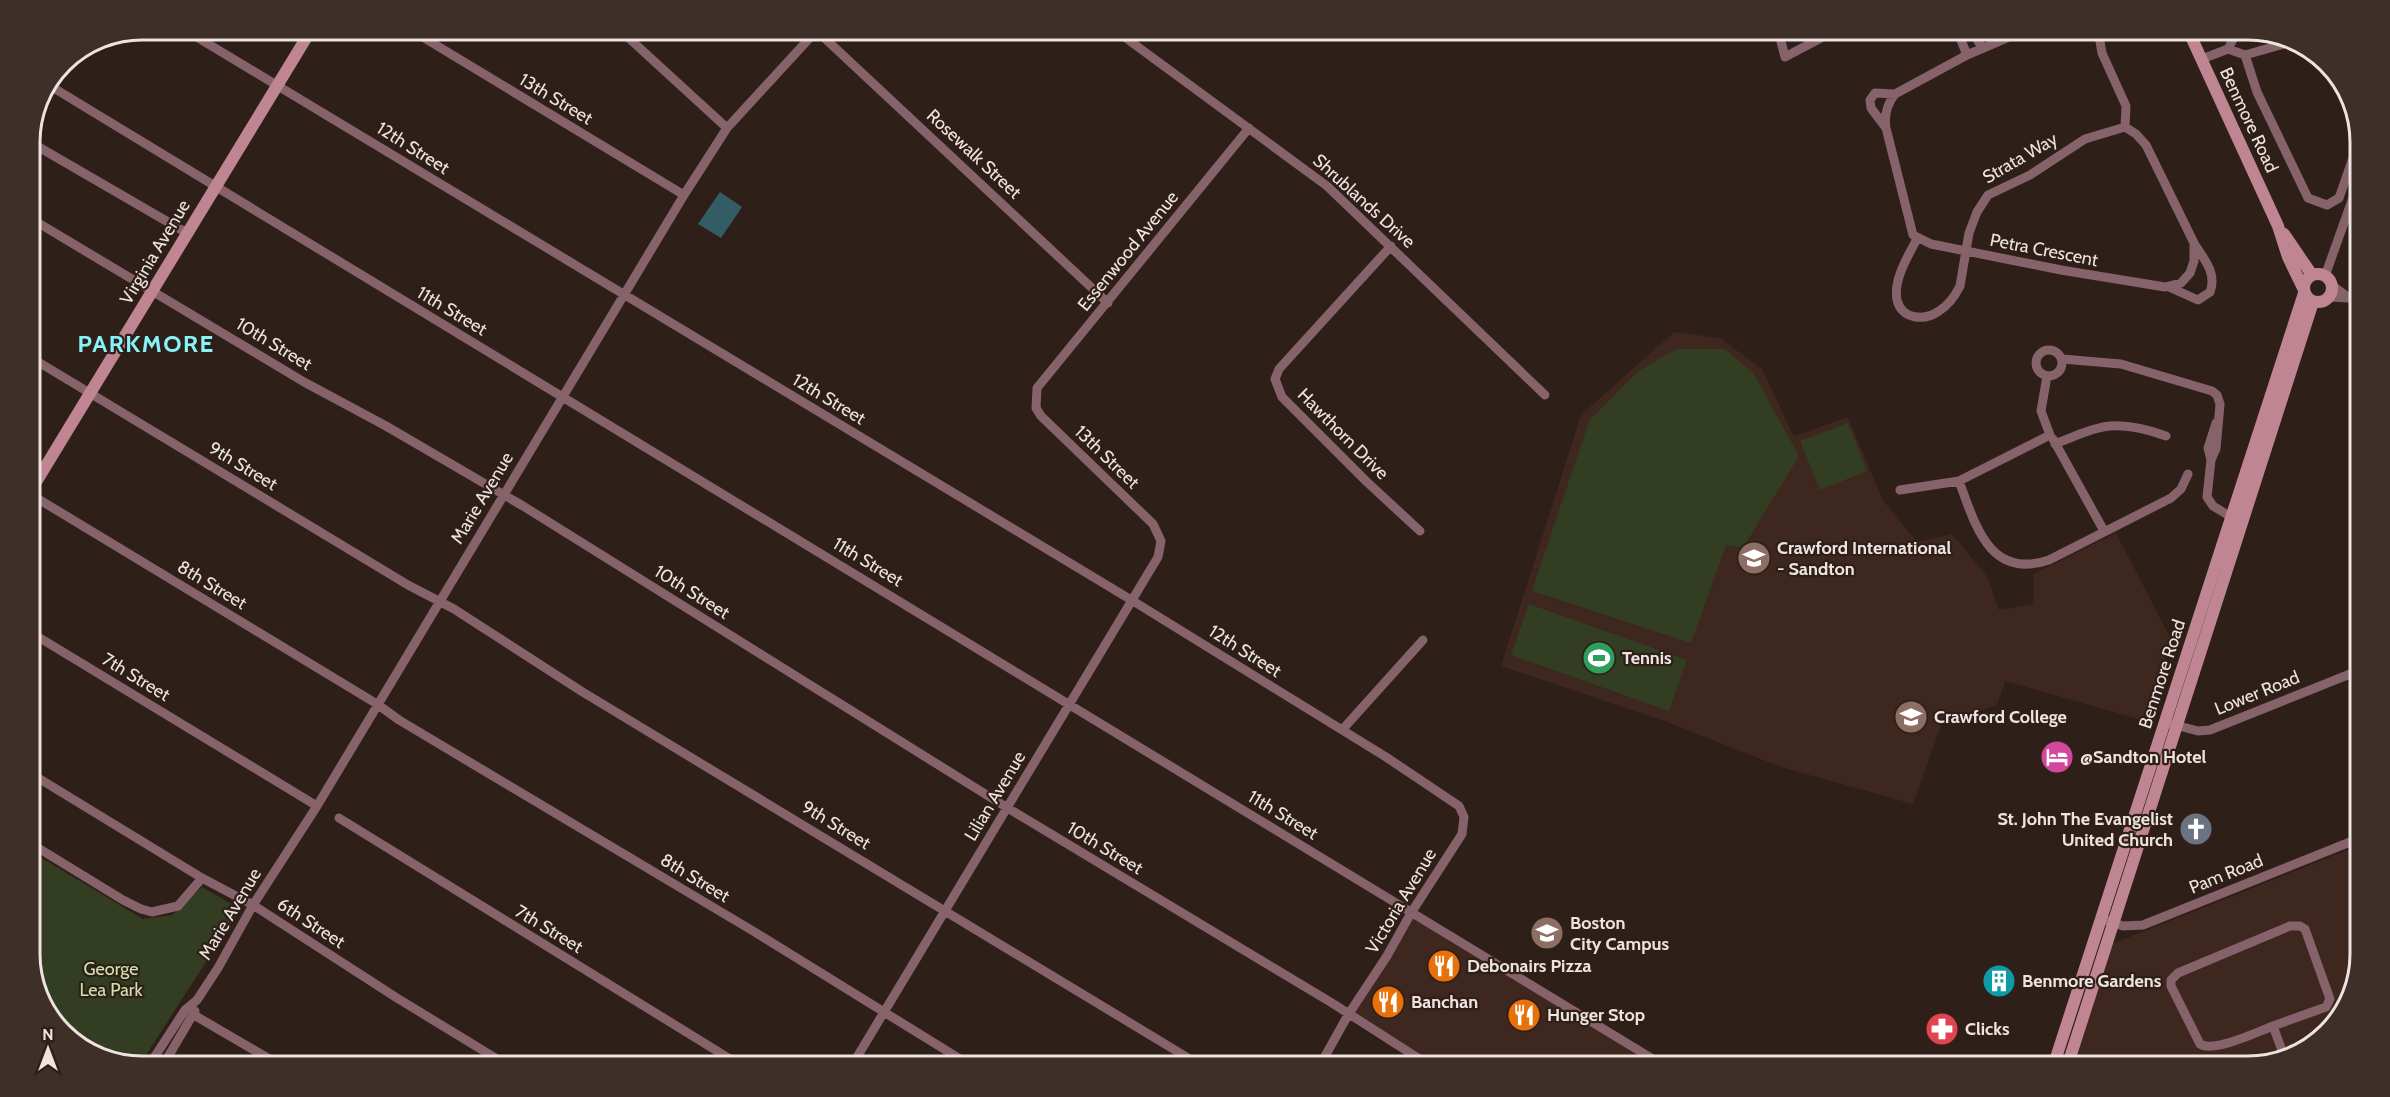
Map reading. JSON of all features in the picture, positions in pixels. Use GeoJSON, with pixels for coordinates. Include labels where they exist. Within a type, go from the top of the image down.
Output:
{"type":"FeatureCollection","features":[{"type":"Feature","properties":{"kind":"street","name":"12th Street"},"geometry":{"type":"LineString","coordinates":[[202,40],[1133,601],[1342,730],[1453,802]]}},
{"type":"Feature","properties":{"kind":"street","name":"Virginia Avenue"},"geometry":{"type":"LineString","coordinates":[[41,475],[305,40]]}},
{"type":"Feature","properties":{"kind":"street","name":"13th Street"},"geometry":{"type":"LineString","coordinates":[[428,40],[684,195]]}},
{"type":"Feature","properties":{"kind":"street"},"geometry":{"type":"LineString","coordinates":[[631,40],[727,128]]}},
{"type":"Feature","properties":{"kind":"street","name":"Marie Avenue"},"geometry":{"type":"LineString","coordinates":[[155,1056],[184,1010],[197,1000],[218,968],[253,905],[317,806],[684,195],[727,128],[808,40]]}},
{"type":"Feature","properties":{"kind":"street","name":"Rosewalk Street"},"geometry":{"type":"LineString","coordinates":[[828,40],[1108,303]]}},
{"type":"Feature","properties":{"kind":"street","name":"Shrublands Drive"},"geometry":{"type":"LineString","coordinates":[[1128,40],[1314,174],[1545,395]]}},
{"type":"Feature","properties":{"kind":"street"},"geometry":{"type":"LineString","coordinates":[[1781,40],[1785,57],[1817,40]]}},
{"type":"Feature","properties":{"kind":"street"},"geometry":{"type":"LineString","coordinates":[[1961,40],[1967,55]]}},
{"type":"Feature","properties":{"kind":"street"},"geometry":{"type":"LineString","coordinates":[[1978,40],[1982,49]]}},
{"type":"Feature","properties":{"kind":"street"},"geometry":{"type":"LineString","coordinates":[[1886,128],[1871,108],[1870,100],[1875,93],[1895,94],[1967,55],[2002,40]]}},
{"type":"Feature","properties":{"kind":"street"},"geometry":{"type":"LineString","coordinates":[[2100,40],[2102,52],[2126,106],[2125,127],[2136,134],[2146,145],[2194,243],[2194,261],[2190,273],[2181,283],[2169,287]]}},
{"type":"Feature","properties":{"kind":"street","name":"Benmore Road"},"geometry":{"type":"LineString","coordinates":[[2193,40],[2278,226],[2288,257],[2304,290],[2237,520]]}},
{"type":"Feature","properties":{"kind":"street"},"geometry":{"type":"LineString","coordinates":[[2228,49],[2233,40]]}},
{"type":"Feature","properties":{"kind":"street"},"geometry":{"type":"LineString","coordinates":[[2202,59],[2228,49],[2245,55],[2279,45]]}},
{"type":"Feature","properties":{"kind":"street"},"geometry":{"type":"LineString","coordinates":[[2245,55],[2257,92],[2308,198],[2327,205],[2339,198],[2349,169]]}},
{"type":"Feature","properties":{"kind":"street","name":"11th Street"},"geometry":{"type":"LineString","coordinates":[[56,89],[1648,1056]]}},
{"type":"Feature","properties":{"kind":"street"},"geometry":{"type":"LineString","coordinates":[[1895,94],[1886,113],[1886,128],[1908,220],[1917,239],[1900,276],[1897,289],[1900,307],[1904,313],[1911,317],[1929,316],[1940,311],[1955,296],[1960,286],[1966,251]]}},
{"type":"Feature","properties":{"kind":"street","name":"Strata Way"},"geometry":{"type":"LineString","coordinates":[[1966,251],[1973,221],[1988,195],[2030,175],[2085,139],[2108,130],[2125,127]]}},
{"type":"Feature","properties":{"kind":"street","name":"Essenwood Avenue"},"geometry":{"type":"LineString","coordinates":[[1035,395],[1042,380],[1108,303],[1248,128]]}},
{"type":"Feature","properties":{"kind":"street"},"geometry":{"type":"LineString","coordinates":[[41,147],[187,233]]}},
{"type":"Feature","properties":{"kind":"street"},"geometry":{"type":"LineString","coordinates":[[2349,211],[2325,283],[2322,302],[2313,302],[2304,290],[2306,280],[2325,283],[2349,298]]}},
{"type":"Feature","properties":{"kind":"street","name":"10th Street"},"geometry":{"type":"LineString","coordinates":[[41,225],[304,382],[386,426],[503,495],[1006,807],[1332,1003],[1348,1015]]}},
{"type":"Feature","properties":{"kind":"street","name":"Benmore Road"},"geometry":{"type":"LineString","coordinates":[[2278,226],[2325,283]]}},
{"type":"Feature","properties":{"kind":"street","name":"Petra Crescent"},"geometry":{"type":"LineString","coordinates":[[1917,239],[1930,244],[2155,287],[2169,287],[2198,300],[2210,292],[2213,279],[2212,273],[2194,243]]}},
{"type":"Feature","properties":{"kind":"street","name":"Hawthorn Drive"},"geometry":{"type":"LineString","coordinates":[[1391,246],[1279,369],[1275,379],[1282,397],[1420,531]]}},
{"type":"Feature","properties":{"kind":"street","name":"Benmore Road"},"geometry":{"type":"LineString","coordinates":[[2057,1056],[2107,921],[2237,520],[2313,302]]}},
{"type":"Feature","properties":{"kind":"street"},"geometry":{"type":"LineString","coordinates":[[2047,376],[2037,369],[2038,356],[2044,350],[2053,350],[2062,359],[2121,364],[2212,391],[2220,399],[2217,421],[2211,432],[2208,448],[2211,460],[2207,497],[2213,506],[2237,520]]}},
{"type":"Feature","properties":{"kind":"street"},"geometry":{"type":"LineString","coordinates":[[2047,376],[2059,372],[2062,359]]}},
{"type":"Feature","properties":{"kind":"street","name":"9th Street"},"geometry":{"type":"LineString","coordinates":[[41,364],[408,585],[454,609],[582,691],[1185,1056]]}},
{"type":"Feature","properties":{"kind":"street"},"geometry":{"type":"LineString","coordinates":[[2047,376],[2041,411],[2050,435],[2104,531]]}},
{"type":"Feature","properties":{"kind":"street","name":"13th Street"},"geometry":{"type":"LineString","coordinates":[[1035,395],[1036,408],[1044,420],[1153,524],[1161,541]]}},
{"type":"Feature","properties":{"kind":"street"},"geometry":{"type":"LineString","coordinates":[[2055,444],[2097,427],[2116,424],[2135,426],[2166,436]]}},
{"type":"Feature","properties":{"kind":"street"},"geometry":{"type":"LineString","coordinates":[[1900,490],[1959,481],[2050,435]]}},
{"type":"Feature","properties":{"kind":"street"},"geometry":{"type":"LineString","coordinates":[[1959,481],[1972,517],[1995,554],[2008,560],[2038,564],[2171,498],[2181,489],[2188,474]]}},
{"type":"Feature","properties":{"kind":"street","name":"8th Street"},"geometry":{"type":"LineString","coordinates":[[41,500],[377,704],[399,720],[753,931],[955,1056]]}},
{"type":"Feature","properties":{"kind":"street","name":"Lilian Avenue"},"geometry":{"type":"LineString","coordinates":[[857,1056],[1006,807],[1133,601],[1158,556],[1161,541]]}},
{"type":"Feature","properties":{"kind":"street","name":"7th Street"},"geometry":{"type":"LineString","coordinates":[[41,640],[317,806]]}},
{"type":"Feature","properties":{"kind":"street"},"geometry":{"type":"LineString","coordinates":[[1342,730],[1423,640]]}},
{"type":"Feature","properties":{"kind":"street","name":"Lower Road"},"geometry":{"type":"LineString","coordinates":[[2171,724],[2198,732],[2210,730],[2350,674]]}},
{"type":"Feature","properties":{"kind":"street","name":"6th Street"},"geometry":{"type":"LineString","coordinates":[[41,780],[202,878],[253,905],[492,1056]]}},
{"type":"Feature","properties":{"kind":"street","name":"Victoria Avenue"},"geometry":{"type":"LineString","coordinates":[[1325,1056],[1348,1015],[1462,834],[1463,812],[1453,802]]}},
{"type":"Feature","properties":{"kind":"street","name":"7th Street"},"geometry":{"type":"LineString","coordinates":[[339,818],[725,1056]]}},
{"type":"Feature","properties":{"kind":"street","name":"Pam Road"},"geometry":{"type":"LineString","coordinates":[[2107,921],[2123,926],[2143,925],[2350,842]]}},
{"type":"Feature","properties":{"kind":"street"},"geometry":{"type":"LineString","coordinates":[[41,850],[123,900],[152,912],[178,906],[202,878]]}},
{"type":"Feature","properties":{"kind":"street","name":"Benmore Road"},"geometry":{"type":"LineString","coordinates":[[2070,1056],[2107,921]]}},
{"type":"Feature","properties":{"kind":"street"},"geometry":{"type":"LineString","coordinates":[[2290,926],[2300,926],[2305,929],[2329,994],[2329,1003],[2326,1007],[2273,1026],[2217,1046],[2204,1047],[2200,1044],[2171,986],[2171,980],[2178,973],[2290,926]]}},
{"type":"Feature","properties":{"kind":"street","name":"Marie Avenue"},"geometry":{"type":"LineString","coordinates":[[169,1056],[194,1015],[197,1000]]}},
{"type":"Feature","properties":{"kind":"street"},"geometry":{"type":"LineString","coordinates":[[194,1015],[264,1056]]}},
{"type":"Feature","properties":{"kind":"street"},"geometry":{"type":"LineString","coordinates":[[1348,1015],[1414,1056]]}},
{"type":"Feature","properties":{"kind":"street"},"geometry":{"type":"LineString","coordinates":[[2273,1026],[2282,1050]]}},
{"type":"Feature","properties":{"kind":"shaded area","name":"Crawford International - Sandton"},"geometry":{"type":"Polygon","coordinates":[[[1674,332],[1720,338],[1762,369],[1794,436],[1848,417],[1882,499],[1917,542],[1952,534],[1987,576],[1999,610],[2033,604],[2034,574],[2116,533],[2170,637],[2149,722],[2005,681],[1997,705],[1942,723],[1913,804],[1781,767],[1667,722],[1501,666],[1581,415],[1674,332]]]}},
{"type":"Feature","properties":{"kind":"shaded area"},"geometry":{"type":"Polygon","coordinates":[[[2350,849],[2348,975],[2342,994],[2329,1017],[2320,1027],[2293,1046],[2261,1056],[2075,1056],[2107,946],[2350,849]]]}},
{"type":"Feature","properties":{"kind":"shaded area"},"geometry":{"type":"Polygon","coordinates":[[[1408,913],[1646,1056],[1416,1056],[1345,1012],[1408,913]]]}},
{"type":"Feature","properties":{"kind":"green space"},"geometry":{"type":"Polygon","coordinates":[[[1676,349],[1725,349],[1754,374],[1799,456],[1743,548],[1726,545],[1691,643],[1532,591],[1589,421],[1637,372],[1676,349]]]}},
{"type":"Feature","properties":{"kind":"green space"},"geometry":{"type":"Polygon","coordinates":[[[1848,423],[1867,471],[1820,490],[1800,441],[1848,423]]]}},
{"type":"Feature","properties":{"kind":"green space","name":"Tennis"},"geometry":{"type":"Polygon","coordinates":[[[1529,604],[1687,660],[1669,711],[1511,655],[1529,604]]]}},
{"type":"Feature","properties":{"kind":"green space","name":"George Lea Park"},"geometry":{"type":"Polygon","coordinates":[[[41,858],[143,919],[172,915],[202,887],[240,909],[145,1056],[122,1055],[103,1049],[78,1033],[78,1019],[64,1019],[51,1000],[42,975],[41,858]]]}},
{"type":"Feature","properties":{"kind":"water"},"geometry":{"type":"Polygon","coordinates":[[[720,192],[742,207],[721,238],[698,224],[720,192]]]}},
{"type":"Feature","properties":{"kind":"place","name":"Crawford International - Sandton"},"geometry":{"type":"Point","coordinates":[1754,558]}},
{"type":"Feature","properties":{"kind":"place","name":"Tennis"},"geometry":{"type":"Point","coordinates":[1599,658]}},
{"type":"Feature","properties":{"kind":"place","name":"Crawford College"},"geometry":{"type":"Point","coordinates":[1911,717]}},
{"type":"Feature","properties":{"kind":"place","name":"@Sandton Hotel"},"geometry":{"type":"Point","coordinates":[2057,757]}},
{"type":"Feature","properties":{"kind":"place","name":"St. John The Evangelist United Church"},"geometry":{"type":"Point","coordinates":[2196,829]}},
{"type":"Feature","properties":{"kind":"place","name":"Boston City Campus"},"geometry":{"type":"Point","coordinates":[1547,933]}},
{"type":"Feature","properties":{"kind":"place","name":"Debonairs Pizza"},"geometry":{"type":"Point","coordinates":[1444,966]}},
{"type":"Feature","properties":{"kind":"place","name":"Benmore Gardens"},"geometry":{"type":"Point","coordinates":[1999,981]}},
{"type":"Feature","properties":{"kind":"place","name":"Banchan"},"geometry":{"type":"Point","coordinates":[1388,1002]}},
{"type":"Feature","properties":{"kind":"place","name":"Hunger Stop"},"geometry":{"type":"Point","coordinates":[1524,1015]}},
{"type":"Feature","properties":{"kind":"place","name":"Clicks"},"geometry":{"type":"Point","coordinates":[1942,1029]}},
{"type":"Feature","properties":{"kind":"district","name":"PARKMORE"},"geometry":{"type":"Point","coordinates":[146,344]}}]}
